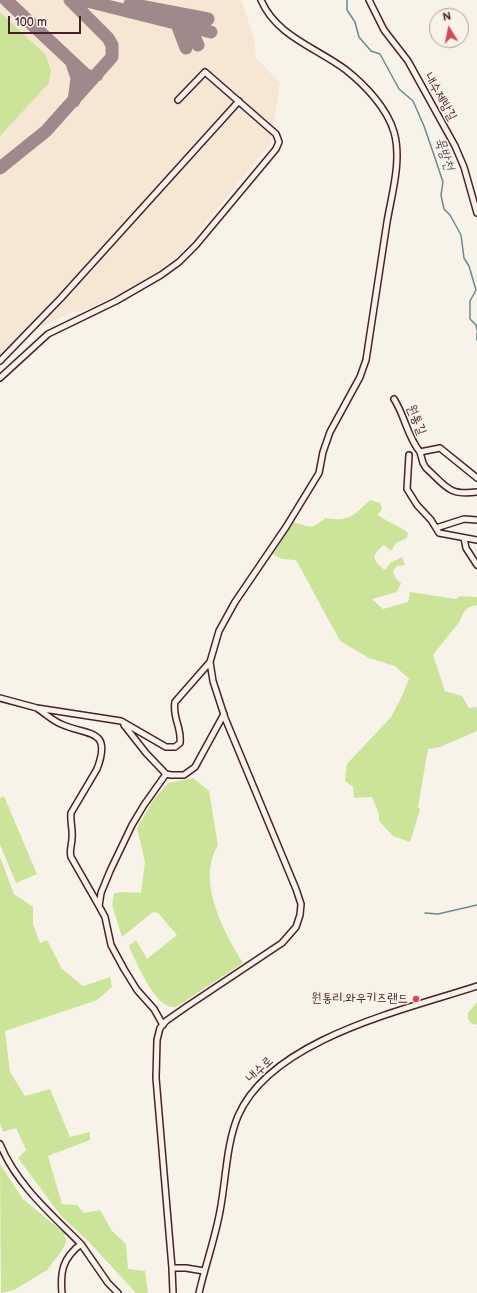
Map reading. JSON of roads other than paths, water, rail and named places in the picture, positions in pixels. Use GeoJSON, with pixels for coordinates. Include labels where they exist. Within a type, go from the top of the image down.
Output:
{"type":"FeatureCollection","features":[{"type":"Feature","properties":{"kind":"street"},"geometry":{"type":"LineString","coordinates":[[0,698],[37,708],[121,721],[166,747],[175,748],[180,743],[181,736],[173,710],[175,702],[210,662],[219,631],[235,602],[286,527],[319,474],[323,452],[330,432],[360,377],[366,360],[395,175],[396,143],[394,131],[376,100],[355,77],[336,62],[285,32],[267,12],[261,0]]}},
{"type":"Feature","properties":{"kind":"street","name":"내수제방길"},"geometry":{"type":"LineString","coordinates":[[369,0],[384,30],[408,62],[456,146],[464,167],[477,214]]}},
{"type":"Feature","properties":{"kind":"street"},"geometry":{"type":"LineString","coordinates":[[0,378],[48,334],[116,301],[162,275],[196,245],[266,161],[278,142],[276,134],[205,72],[178,100]]}},
{"type":"Feature","properties":{"kind":"street"},"geometry":{"type":"LineString","coordinates":[[0,361],[61,298],[239,101]]}},
{"type":"Feature","properties":{"kind":"street","name":"원통길"},"geometry":{"type":"LineString","coordinates":[[394,399],[405,417],[413,444],[420,452],[440,448],[477,478]]}},
{"type":"Feature","properties":{"kind":"street"},"geometry":{"type":"LineString","coordinates":[[420,452],[426,468],[451,492],[464,494],[477,492]]}},
{"type":"Feature","properties":{"kind":"street"},"geometry":{"type":"LineString","coordinates":[[409,455],[407,489],[417,505],[442,534],[477,540]]}},
{"type":"Feature","properties":{"kind":"street"},"geometry":{"type":"LineString","coordinates":[[436,528],[464,519],[477,520]]}},
{"type":"Feature","properties":{"kind":"street"},"geometry":{"type":"LineString","coordinates":[[464,538],[466,548],[477,565]]}},
{"type":"Feature","properties":{"kind":"street"},"geometry":{"type":"LineString","coordinates":[[173,1293],[156,1078],[157,1040],[163,1025],[186,1007],[282,943],[296,927],[300,915],[300,897],[224,714],[213,681],[210,662]]}},
{"type":"Feature","properties":{"kind":"street"},"geometry":{"type":"LineString","coordinates":[[37,708],[61,724],[89,732],[96,735],[99,740],[100,761],[97,769],[71,813],[70,821],[73,837],[70,852],[71,857],[99,906],[104,917],[111,945],[124,969],[137,990],[154,1009],[163,1025]]}},
{"type":"Feature","properties":{"kind":"street"},"geometry":{"type":"LineString","coordinates":[[121,721],[146,753],[166,774],[177,775],[191,771],[224,714]]}},
{"type":"Feature","properties":{"kind":"street"},"geometry":{"type":"LineString","coordinates":[[99,906],[110,871],[132,825],[166,774]]}},
{"type":"Feature","properties":{"kind":"street","name":"내수로"},"geometry":{"type":"LineString","coordinates":[[199,1293],[217,1226],[234,1126],[242,1108],[259,1083],[289,1059],[346,1030],[477,986]]}},
{"type":"Feature","properties":{"kind":"street"},"geometry":{"type":"LineString","coordinates":[[0,1144],[16,1175],[80,1244],[108,1283],[118,1293]]}},
{"type":"Feature","properties":{"kind":"street"},"geometry":{"type":"LineString","coordinates":[[62,1293],[60,1276],[69,1253],[80,1244]]}},
{"type":"Feature","properties":{"kind":"street"},"geometry":{"type":"LineString","coordinates":[[172,1268],[204,1270]]}},
{"type":"Feature","properties":{"kind":"waterway","name":"묵방천"},"geometry":{"type":"LineString","coordinates":[[347,0],[347,10],[355,22],[359,37],[371,51],[380,54],[399,89],[413,101],[424,126],[443,182],[441,195],[444,209],[450,215],[461,235],[464,258],[469,266],[476,290],[470,301],[470,319],[476,325],[477,330]]}},
{"type":"Feature","properties":{"kind":"waterway","name":"묵방천"},"geometry":{"type":"LineString","coordinates":[[477,333],[477,340]]}},
{"type":"Feature","properties":{"kind":"waterway"},"geometry":{"type":"LineString","coordinates":[[425,913],[438,914],[477,905]]}},
{"type":"Feature","properties":{"kind":"place","name":"원통리.와우키즈랜드"},"geometry":{"type":"Point","coordinates":[416,999]}}]}
